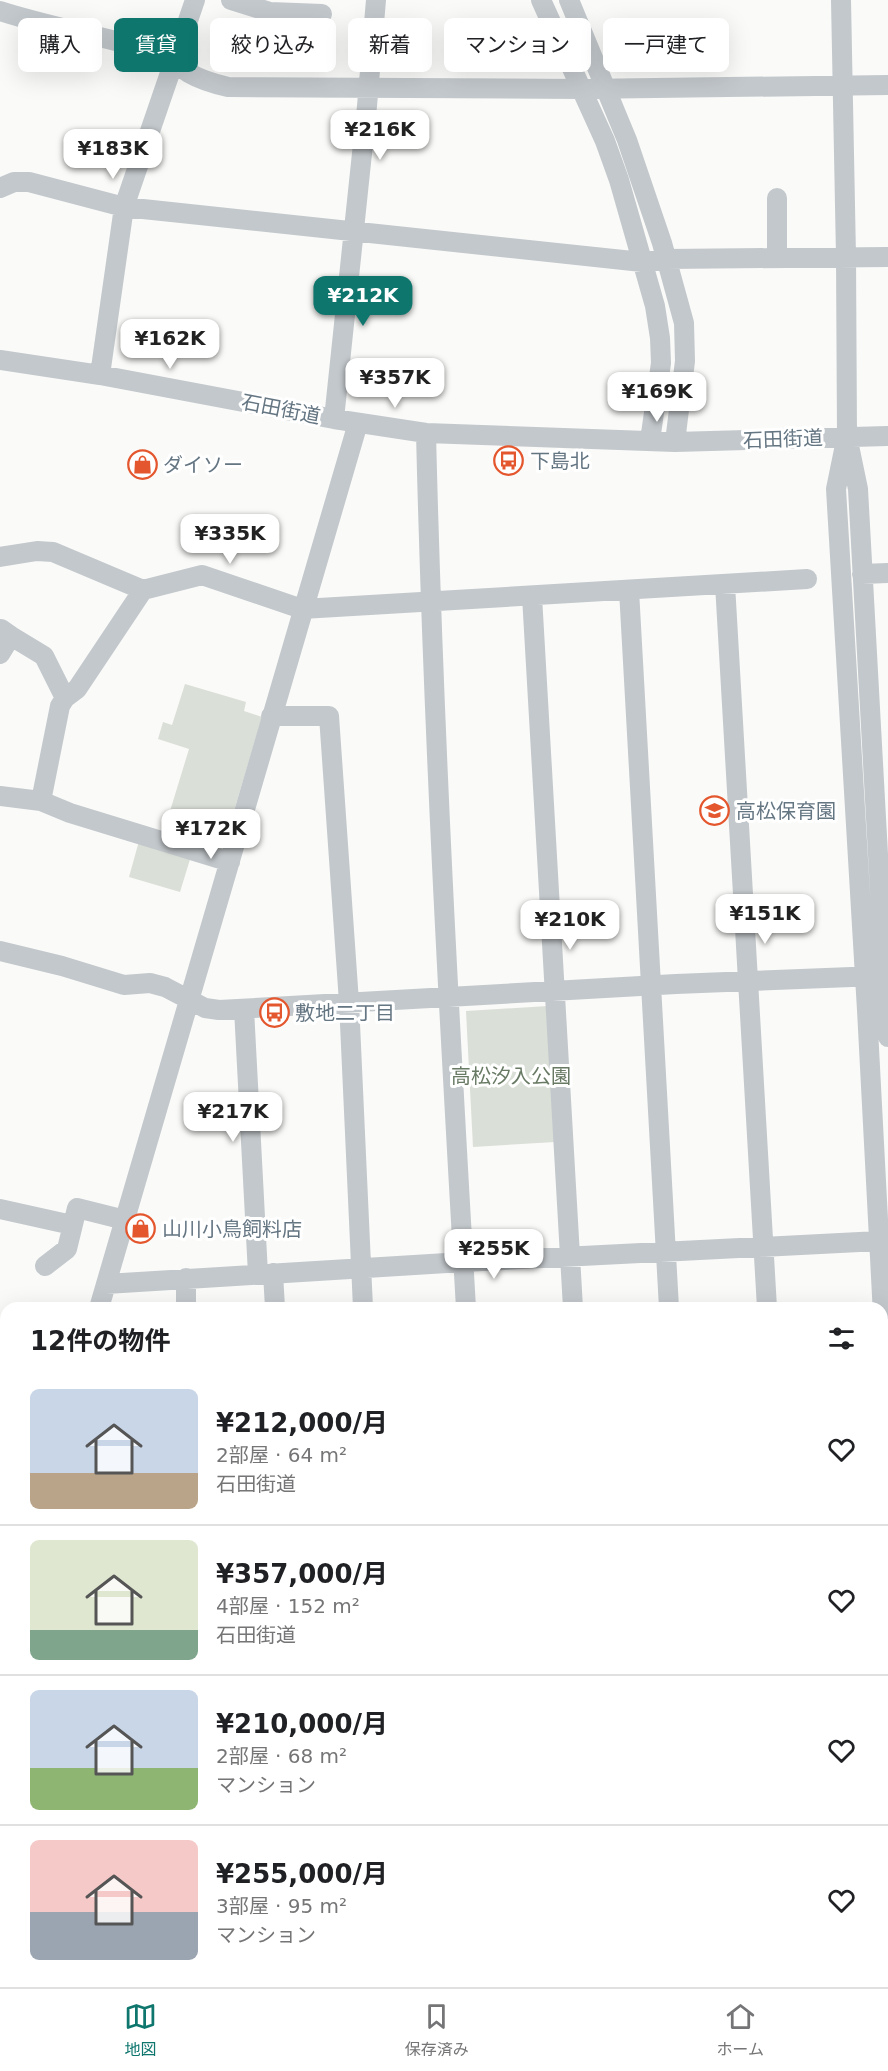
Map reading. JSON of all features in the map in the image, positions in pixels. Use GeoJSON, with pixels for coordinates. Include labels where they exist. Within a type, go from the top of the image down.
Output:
{"type":"FeatureCollection","features":[{"type":"Feature","properties":{"kind":"street"},"geometry":{"type":"LineString","coordinates":[[189,18],[195,0]]}},
{"type":"Feature","properties":{"kind":"street"},"geometry":{"type":"LineString","coordinates":[[231,0],[270,12],[322,14]]}},
{"type":"Feature","properties":{"kind":"street"},"geometry":{"type":"LineString","coordinates":[[334,419],[375,0]]}},
{"type":"Feature","properties":{"kind":"street"},"geometry":{"type":"LineString","coordinates":[[541,0],[609,151],[655,306],[661,363],[650,441]]}},
{"type":"Feature","properties":{"kind":"street"},"geometry":{"type":"LineString","coordinates":[[569,0],[627,140],[684,323],[685,362],[675,442]]}},
{"type":"Feature","properties":{"kind":"street"},"geometry":{"type":"LineString","coordinates":[[841,0],[847,436],[858,489],[879,976],[879,1241],[882,1302]]}},
{"type":"Feature","properties":{"kind":"street"},"geometry":{"type":"LineString","coordinates":[[0,11],[114,42]]}},
{"type":"Feature","properties":{"kind":"street"},"geometry":{"type":"LineString","coordinates":[[100,375],[124,207],[170,72]]}},
{"type":"Feature","properties":{"kind":"street"},"geometry":{"type":"LineString","coordinates":[[188,72],[208,82],[228,87],[606,89],[888,85]]}},
{"type":"Feature","properties":{"kind":"street"},"geometry":{"type":"LineString","coordinates":[[0,188],[14,182],[29,182],[124,207],[642,262],[846,256],[888,257]]}},
{"type":"Feature","properties":{"kind":"street"},"geometry":{"type":"LineString","coordinates":[[777,198],[777,258]]}},
{"type":"Feature","properties":{"kind":"street","name":"石田街道"},"geometry":{"type":"LineString","coordinates":[[0,360],[100,375],[334,419],[426,433],[675,442],[888,436]]}},
{"type":"Feature","properties":{"kind":"street"},"geometry":{"type":"LineString","coordinates":[[101,1302],[358,423]]}},
{"type":"Feature","properties":{"kind":"street"},"geometry":{"type":"LineString","coordinates":[[426,433],[430,600],[448,997],[466,1302]]}},
{"type":"Feature","properties":{"kind":"street"},"geometry":{"type":"LineString","coordinates":[[847,436],[836,489],[879,976],[888,1036]]}},
{"type":"Feature","properties":{"kind":"street"},"geometry":{"type":"LineString","coordinates":[[0,557],[37,550],[53,552],[143,590],[202,576],[302,609],[807,579]]}},
{"type":"Feature","properties":{"kind":"street"},"geometry":{"type":"LineString","coordinates":[[862,574],[888,573]]}},
{"type":"Feature","properties":{"kind":"street"},"geometry":{"type":"LineString","coordinates":[[725,584],[767,1302]]}},
{"type":"Feature","properties":{"kind":"street"},"geometry":{"type":"LineString","coordinates":[[41,801],[60,706],[65,698],[77,689],[143,590]]}},
{"type":"Feature","properties":{"kind":"street"},"geometry":{"type":"LineString","coordinates":[[629,590],[669,1302]]}},
{"type":"Feature","properties":{"kind":"street"},"geometry":{"type":"LineString","coordinates":[[532,596],[553,991],[573,1302]]}},
{"type":"Feature","properties":{"kind":"street"},"geometry":{"type":"LineString","coordinates":[[0,654],[6,632],[44,656],[65,698]]}},
{"type":"Feature","properties":{"kind":"street"},"geometry":{"type":"LineString","coordinates":[[272,716],[329,716],[349,1002],[363,1302]]}},
{"type":"Feature","properties":{"kind":"street"},"geometry":{"type":"LineString","coordinates":[[0,796],[41,801],[70,813],[230,862]]}},
{"type":"Feature","properties":{"kind":"street"},"geometry":{"type":"LineString","coordinates":[[0,951],[44,961],[124,985],[150,983],[165,987],[205,1008],[219,1010],[879,976]]}},
{"type":"Feature","properties":{"kind":"street"},"geometry":{"type":"LineString","coordinates":[[244,1009],[266,1274],[273,1302]]}},
{"type":"Feature","properties":{"kind":"street"},"geometry":{"type":"LineString","coordinates":[[45,1266],[67,1249],[77,1208],[125,1220]]}},
{"type":"Feature","properties":{"kind":"street"},"geometry":{"type":"LineString","coordinates":[[0,1209],[72,1225]]}},
{"type":"Feature","properties":{"kind":"street"},"geometry":{"type":"LineString","coordinates":[[106,1284],[463,1262],[879,1241]]}},
{"type":"Feature","properties":{"kind":"street"},"geometry":{"type":"LineString","coordinates":[[186,1278],[186,1302]]}},
{"type":"Feature","properties":{"kind":"green space"},"geometry":{"type":"Polygon","coordinates":[[[185,684],[246,702],[244,711],[262,717],[222,851],[163,834],[189,749],[158,739],[163,722],[172,725],[185,684]]]}},
{"type":"Feature","properties":{"kind":"green space"},"geometry":{"type":"Polygon","coordinates":[[[139,841],[191,856],[180,892],[129,877],[139,841]]]}},
{"type":"Feature","properties":{"kind":"green space","name":"高松汐入公園"},"geometry":{"type":"Polygon","coordinates":[[[548,1006],[555,1142],[473,1147],[466,1011],[548,1006]]]}},
{"type":"Feature","properties":{"kind":"place","name":"下島北"},"geometry":{"type":"Point","coordinates":[509,461]}},
{"type":"Feature","properties":{"kind":"place","name":"ダイソー"},"geometry":{"type":"Point","coordinates":[142,465]}},
{"type":"Feature","properties":{"kind":"place","name":"高松保育園"},"geometry":{"type":"Point","coordinates":[715,811]}},
{"type":"Feature","properties":{"kind":"place","name":"敷地二丁目"},"geometry":{"type":"Point","coordinates":[274,1013]}},
{"type":"Feature","properties":{"kind":"place","name":"山川小鳥飼料店"},"geometry":{"type":"Point","coordinates":[141,1229]}}]}
